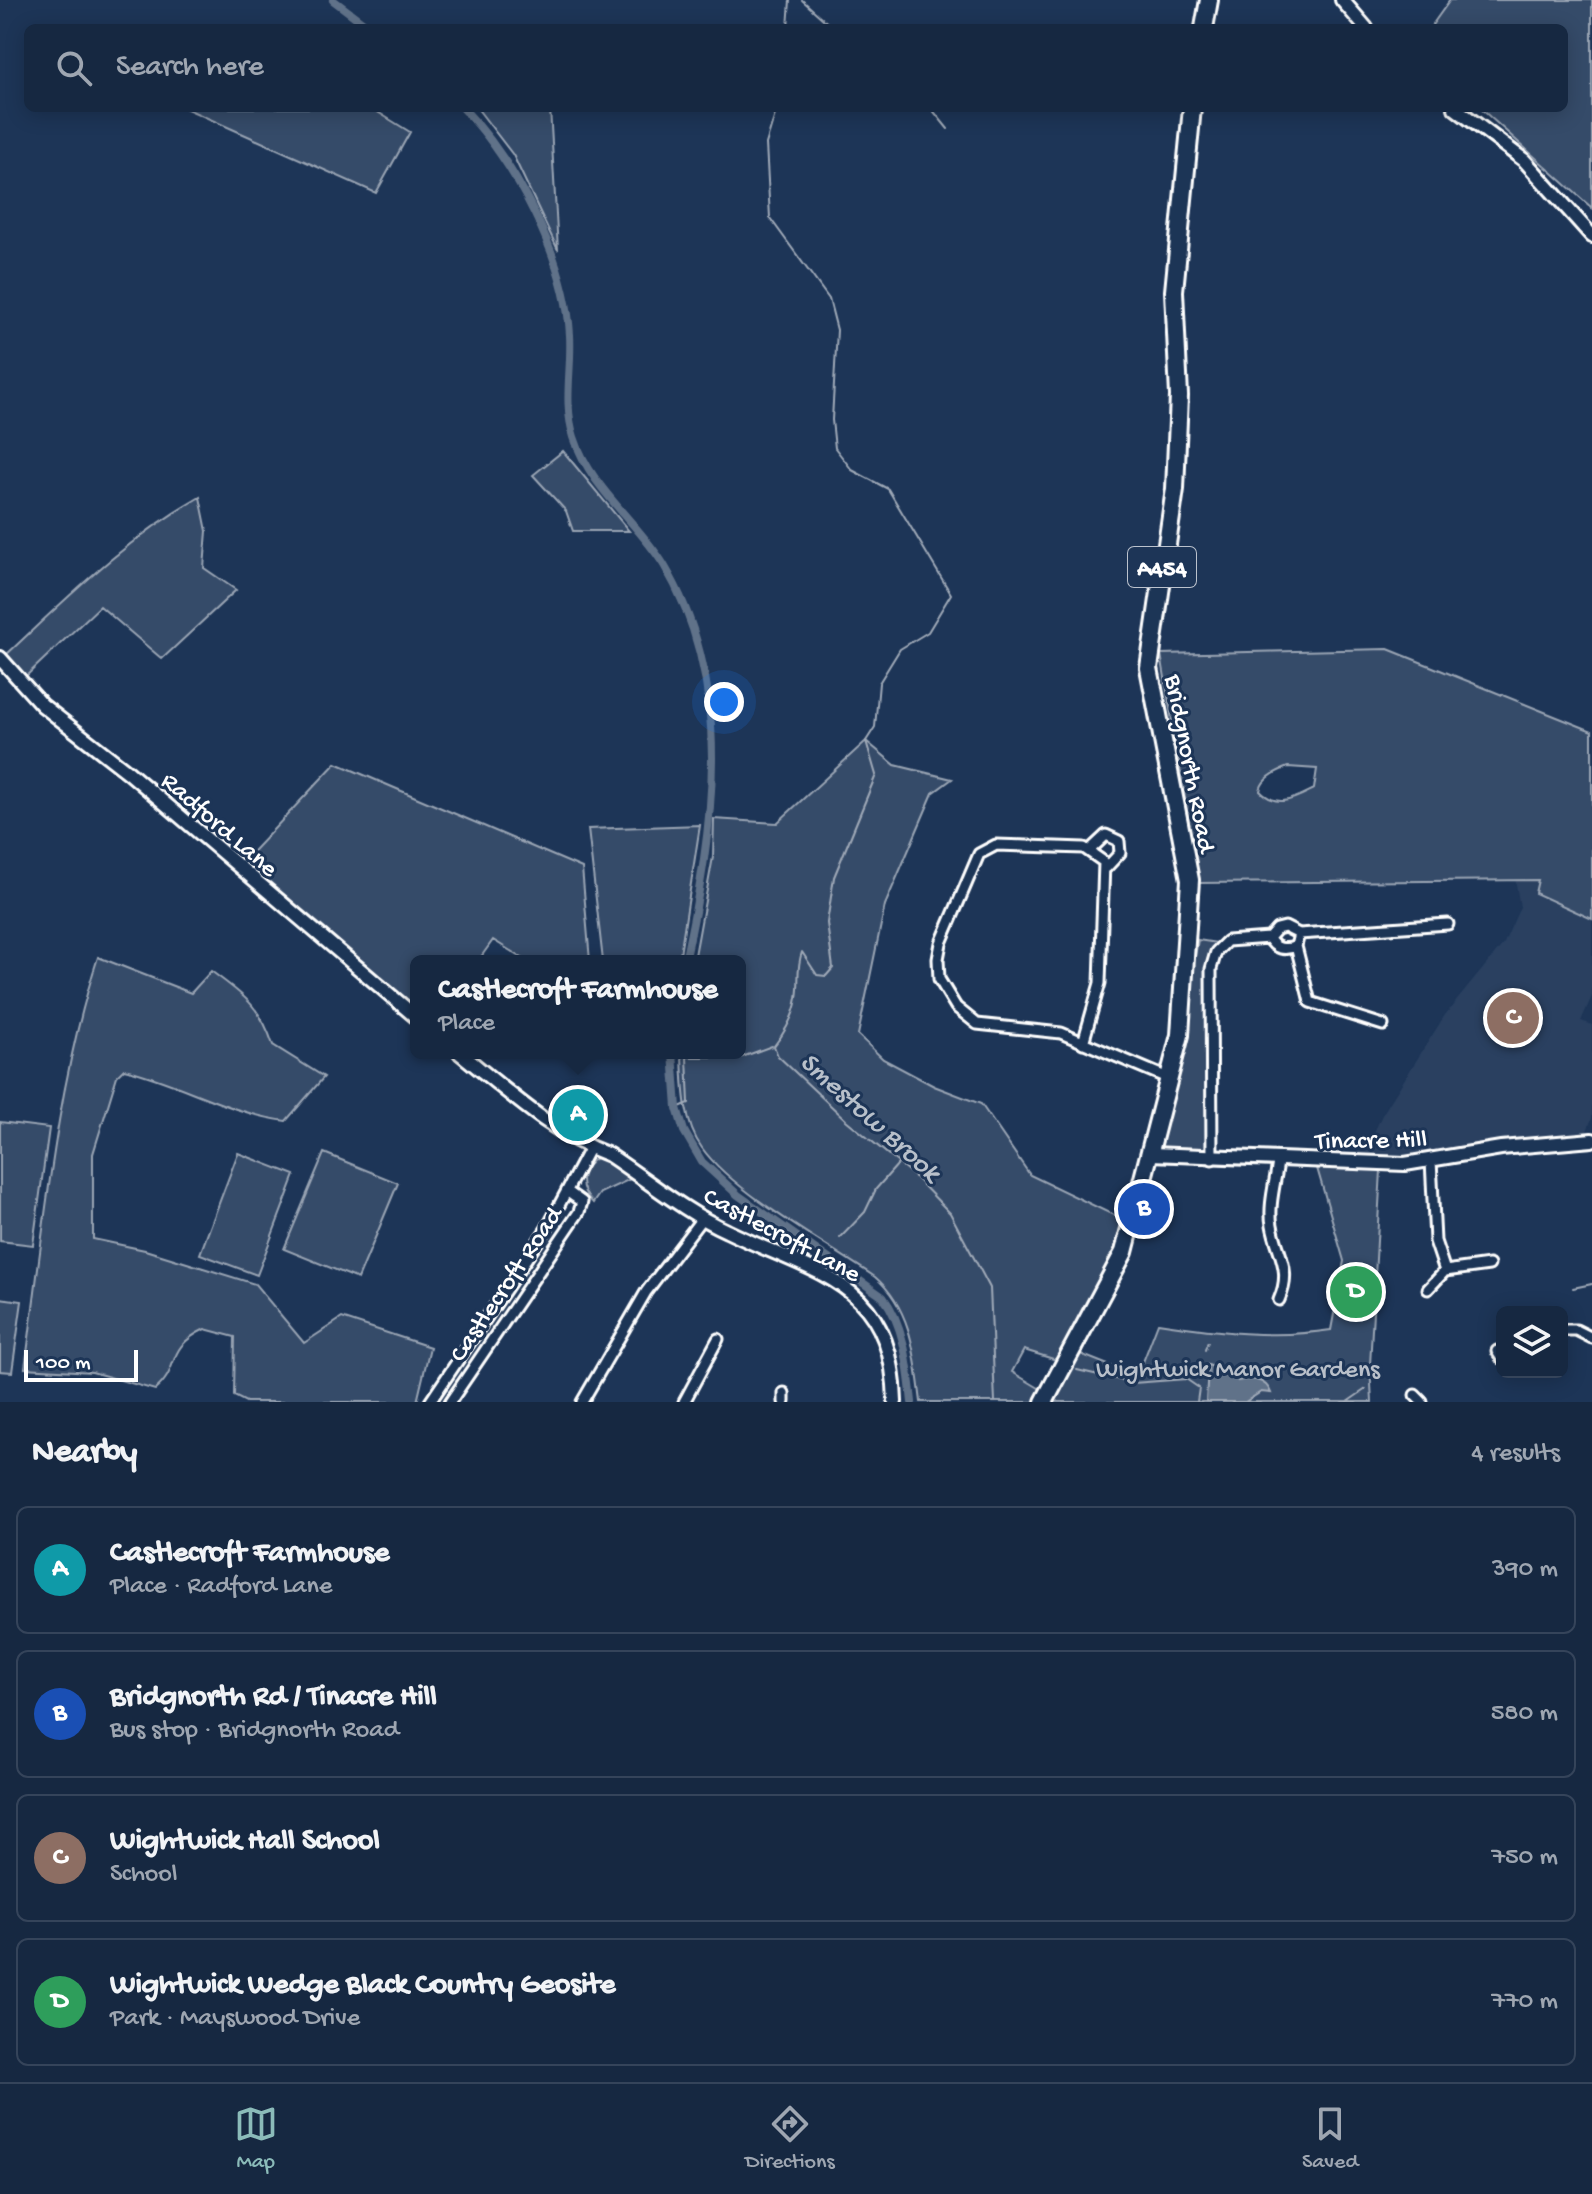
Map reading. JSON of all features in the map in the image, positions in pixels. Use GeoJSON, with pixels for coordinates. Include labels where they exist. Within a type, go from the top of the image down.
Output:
{"type":"FeatureCollection","features":[{"type":"Feature","properties":{"kind":"highway"},"geometry":{"type":"LineString","coordinates":[[1205,24],[1211,0]]}},
{"type":"Feature","properties":{"kind":"highway","name":"Bridgnorth Road"},"geometry":{"type":"LineString","coordinates":[[1044,1402],[1124,1252],[1180,1035],[1190,880],[1149,668],[1175,489],[1179,396],[1174,291],[1192,112]]}},
{"type":"Feature","properties":{"kind":"street"},"geometry":{"type":"LineString","coordinates":[[1342,0],[1363,24]]}},
{"type":"Feature","properties":{"kind":"street"},"geometry":{"type":"LineString","coordinates":[[1460,112],[1524,160],[1592,236]]}},
{"type":"Feature","properties":{"kind":"street","name":"Radford Lane"},"geometry":{"type":"LineString","coordinates":[[0,658],[42,705],[128,772],[410,1012]]}},
{"type":"Feature","properties":{"kind":"street"},"geometry":{"type":"LineString","coordinates":[[1083,1043],[1100,983],[1106,868],[1120,853],[1119,841],[1106,835],[1090,850]]}},
{"type":"Feature","properties":{"kind":"street"},"geometry":{"type":"LineString","coordinates":[[1106,868],[1090,850],[996,845],[985,849],[979,854],[941,943],[939,979],[947,995],[977,1024],[994,1029],[1053,1031],[1170,1079]]}},
{"type":"Feature","properties":{"kind":"street"},"geometry":{"type":"LineString","coordinates":[[1212,1159],[1211,969],[1216,952],[1227,941],[1269,938],[1277,929],[1285,927],[1299,934],[1448,924]]}},
{"type":"Feature","properties":{"kind":"street"},"geometry":{"type":"LineString","coordinates":[[1299,934],[1296,946],[1310,1002],[1383,1025]]}},
{"type":"Feature","properties":{"kind":"street"},"geometry":{"type":"LineString","coordinates":[[1269,938],[1277,947],[1296,946]]}},
{"type":"Feature","properties":{"kind":"street"},"geometry":{"type":"LineString","coordinates":[[468,1059],[532,1110],[590,1147]]}},
{"type":"Feature","properties":{"kind":"street","name":"Tinacre Hill"},"geometry":{"type":"LineString","coordinates":[[1151,1154],[1212,1159],[1405,1164],[1501,1148],[1592,1140]]}},
{"type":"Feature","properties":{"kind":"street","name":"Castlecroft Road"},"geometry":{"type":"LineString","coordinates":[[430,1402],[502,1299],[568,1192],[590,1147]]}},
{"type":"Feature","properties":{"kind":"street","name":"Castlecroft Lane"},"geometry":{"type":"LineString","coordinates":[[590,1147],[609,1155],[703,1217],[855,1295],[874,1315],[888,1343],[895,1402]]}},
{"type":"Feature","properties":{"kind":"street"},"geometry":{"type":"LineString","coordinates":[[1431,1160],[1435,1241],[1445,1271]]}},
{"type":"Feature","properties":{"kind":"street"},"geometry":{"type":"LineString","coordinates":[[1278,1161],[1271,1224],[1284,1258],[1289,1290],[1279,1300]]}},
{"type":"Feature","properties":{"kind":"street","name":"Castlecroft Road"},"geometry":{"type":"LineString","coordinates":[[450,1402],[582,1208],[580,1199],[568,1192]]}},
{"type":"Feature","properties":{"kind":"street"},"geometry":{"type":"LineString","coordinates":[[582,1402],[646,1292],[703,1217]]}},
{"type":"Feature","properties":{"kind":"street"},"geometry":{"type":"LineString","coordinates":[[1428,1289],[1445,1271],[1489,1265]]}},
{"type":"Feature","properties":{"kind":"street"},"geometry":{"type":"LineString","coordinates":[[1568,1330],[1576,1330],[1592,1338]]}},
{"type":"Feature","properties":{"kind":"street"},"geometry":{"type":"LineString","coordinates":[[684,1402],[718,1339]]}},
{"type":"Feature","properties":{"kind":"shaded area"},"geometry":{"type":"Polygon","coordinates":[[[1515,878],[1539,880],[1536,894],[1592,919],[1592,996],[1581,1021],[1592,1025],[1592,1118],[1585,1136],[1563,1139],[1561,1135],[1554,1135],[1550,1140],[1402,1162],[1391,1156],[1388,1162],[1351,1160],[1350,1154],[1368,1146],[1382,1115],[1445,1015],[1504,943],[1520,907],[1515,878]]]}},
{"type":"Feature","properties":{"kind":"shaded area"},"geometry":{"type":"Polygon","coordinates":[[[1208,1365],[1233,1374],[1238,1381],[1253,1379],[1262,1382],[1271,1393],[1261,1392],[1245,1402],[1206,1402],[1208,1365]]]}},
{"type":"Feature","properties":{"kind":"green space"},"geometry":{"type":"Polygon","coordinates":[[[1450,0],[1592,0],[1592,208],[1484,112],[1568,112],[1568,24],[1433,24],[1450,0]]]}},
{"type":"Feature","properties":{"kind":"green space"},"geometry":{"type":"Polygon","coordinates":[[[194,112],[378,112],[410,132],[376,193],[194,112]]]}},
{"type":"Feature","properties":{"kind":"green space"},"geometry":{"type":"Polygon","coordinates":[[[480,112],[550,112],[558,250],[513,155],[480,112]]]}},
{"type":"Feature","properties":{"kind":"green space"},"geometry":{"type":"Polygon","coordinates":[[[563,451],[629,531],[573,531],[566,511],[533,475],[563,451]]]}},
{"type":"Feature","properties":{"kind":"green space"},"geometry":{"type":"Polygon","coordinates":[[[200,497],[207,531],[204,568],[236,590],[162,659],[100,606],[24,678],[6,655],[122,550],[200,497]]]}},
{"type":"Feature","properties":{"kind":"green space"},"geometry":{"type":"Polygon","coordinates":[[[1388,649],[1592,731],[1592,919],[1535,893],[1538,880],[1199,883],[1161,654],[1388,649]],[[1288,767],[1267,779],[1260,791],[1273,800],[1293,799],[1314,789],[1317,769],[1288,767]]]}},
{"type":"Feature","properties":{"kind":"green space"},"geometry":{"type":"Polygon","coordinates":[[[866,741],[895,765],[952,779],[933,793],[885,905],[858,1035],[883,1059],[934,1086],[981,1104],[1030,1175],[1126,1221],[1122,1240],[1060,1361],[1024,1350],[1012,1372],[1044,1391],[1038,1402],[921,1402],[910,1334],[887,1290],[875,1277],[782,1217],[736,1182],[702,1148],[691,1127],[682,1059],[746,1059],[746,955],[695,955],[713,857],[714,819],[777,823],[866,741]]]}},
{"type":"Feature","properties":{"kind":"green space"},"geometry":{"type":"Polygon","coordinates":[[[336,763],[582,868],[589,955],[517,955],[493,940],[482,955],[410,955],[410,1004],[241,864],[336,763]]]}},
{"type":"Feature","properties":{"kind":"green space"},"geometry":{"type":"Polygon","coordinates":[[[700,825],[680,955],[602,955],[588,829],[700,825]]]}},
{"type":"Feature","properties":{"kind":"green space"},"geometry":{"type":"Polygon","coordinates":[[[1198,940],[1217,943],[1207,972],[1207,1155],[1161,1151],[1159,1146],[1198,940]]]}},
{"type":"Feature","properties":{"kind":"green space"},"geometry":{"type":"Polygon","coordinates":[[[98,957],[191,993],[211,971],[256,1010],[273,1045],[324,1077],[286,1121],[245,1112],[124,1069],[117,1076],[93,1154],[93,1239],[145,1250],[255,1284],[304,1343],[342,1318],[430,1347],[417,1402],[246,1402],[234,1396],[235,1337],[205,1329],[183,1344],[168,1374],[155,1390],[92,1372],[25,1368],[61,1109],[83,1007],[98,957]]]}},
{"type":"Feature","properties":{"kind":"green space"},"geometry":{"type":"Polygon","coordinates":[[[0,1122],[49,1128],[33,1245],[0,1241],[0,1122]]]}},
{"type":"Feature","properties":{"kind":"green space"},"geometry":{"type":"Polygon","coordinates":[[[238,1153],[295,1175],[257,1275],[200,1254],[238,1153]]]}},
{"type":"Feature","properties":{"kind":"green space"},"geometry":{"type":"Polygon","coordinates":[[[324,1153],[398,1183],[358,1279],[284,1249],[324,1153]]]}},
{"type":"Feature","properties":{"kind":"green space"},"geometry":{"type":"Polygon","coordinates":[[[599,1156],[635,1177],[600,1193],[593,1203],[584,1191],[582,1178],[587,1167],[599,1156]]]}},
{"type":"Feature","properties":{"kind":"green space","name":"Wightwick Manor Gardens"},"geometry":{"type":"Polygon","coordinates":[[[1317,1168],[1381,1170],[1370,1365],[1372,1402],[1052,1402],[1078,1353],[1113,1367],[1141,1367],[1158,1323],[1245,1333],[1288,1334],[1331,1330],[1344,1261],[1317,1168]]]}},
{"type":"Feature","properties":{"kind":"green space"},"geometry":{"type":"Polygon","coordinates":[[[0,1298],[22,1301],[12,1372],[0,1371],[0,1298]]]}},
{"type":"Feature","properties":{"kind":"waterway"},"geometry":{"type":"LineString","coordinates":[[333,0],[365,24]]}},
{"type":"Feature","properties":{"kind":"waterway","name":"Smestow Brook"},"geometry":{"type":"LineString","coordinates":[[788,24],[790,0]]}},
{"type":"Feature","properties":{"kind":"waterway"},"geometry":{"type":"LineString","coordinates":[[802,0],[829,24]]}},
{"type":"Feature","properties":{"kind":"waterway"},"geometry":{"type":"LineString","coordinates":[[466,112],[519,184],[548,244],[559,275],[570,335],[569,412],[581,455],[602,488],[664,565],[687,611],[702,660],[710,709],[710,810],[686,955]]}},
{"type":"Feature","properties":{"kind":"waterway","name":"Smestow Brook"},"geometry":{"type":"LineString","coordinates":[[776,112],[766,144],[770,218],[829,299],[837,330],[832,420],[835,448],[852,470],[888,489],[951,594],[928,632],[900,649],[879,683],[875,727],[866,741],[876,775],[834,877],[827,923],[833,968],[826,976],[817,975],[802,952],[794,1011],[774,1046],[778,1056],[846,1120],[913,1175],[950,1213],[990,1288],[995,1402]]}},
{"type":"Feature","properties":{"kind":"waterway"},"geometry":{"type":"LineString","coordinates":[[934,112],[948,129]]}},
{"type":"Feature","properties":{"kind":"waterway"},"geometry":{"type":"LineString","coordinates":[[746,1056],[772,1046]]}},
{"type":"Feature","properties":{"kind":"waterway"},"geometry":{"type":"LineString","coordinates":[[673,1059],[677,1108],[684,1131],[702,1162],[738,1195],[883,1297],[901,1334],[912,1402]]}},
{"type":"Feature","properties":{"kind":"waterway"},"geometry":{"type":"LineString","coordinates":[[677,1108],[689,1103],[687,1059]]}},
{"type":"Feature","properties":{"kind":"waterway"},"geometry":{"type":"LineString","coordinates":[[840,1238],[865,1212],[876,1189],[898,1164]]}},
{"type":"Feature","properties":{"kind":"waterway"},"geometry":{"type":"LineString","coordinates":[[1573,1288],[1592,1284]]}},
{"type":"Feature","properties":{"kind":"waterway"},"geometry":{"type":"LineString","coordinates":[[1205,1350],[1206,1346]]}},
{"type":"Feature","properties":{"kind":"waterway"},"geometry":{"type":"LineString","coordinates":[[1197,1369],[1200,1362]]}},
{"type":"Feature","properties":{"kind":"waterway"},"geometry":{"type":"LineString","coordinates":[[1077,1370],[1133,1383],[1186,1379],[1199,1388],[1197,1402]]}},
{"type":"Feature","properties":{"kind":"waterway"},"geometry":{"type":"LineString","coordinates":[[1152,1377],[1160,1374]]}},
{"type":"Feature","properties":{"kind":"waterway"},"geometry":{"type":"LineString","coordinates":[[1347,1402],[1366,1389]]}},
{"type":"Feature","properties":{"kind":"place","name":"Wightwick Hall School"},"geometry":{"type":"Point","coordinates":[1513,1018]}},
{"type":"Feature","properties":{"kind":"place","name":"Castlecroft Farmhouse"},"geometry":{"type":"Point","coordinates":[578,1115]}},
{"type":"Feature","properties":{"kind":"place","name":"Bridgnorth Rd / Tinacre Hill"},"geometry":{"type":"Point","coordinates":[1144,1209]}},
{"type":"Feature","properties":{"kind":"place","name":"Wightwick Wedge Black Country Geosite"},"geometry":{"type":"Point","coordinates":[1356,1292]}}]}
